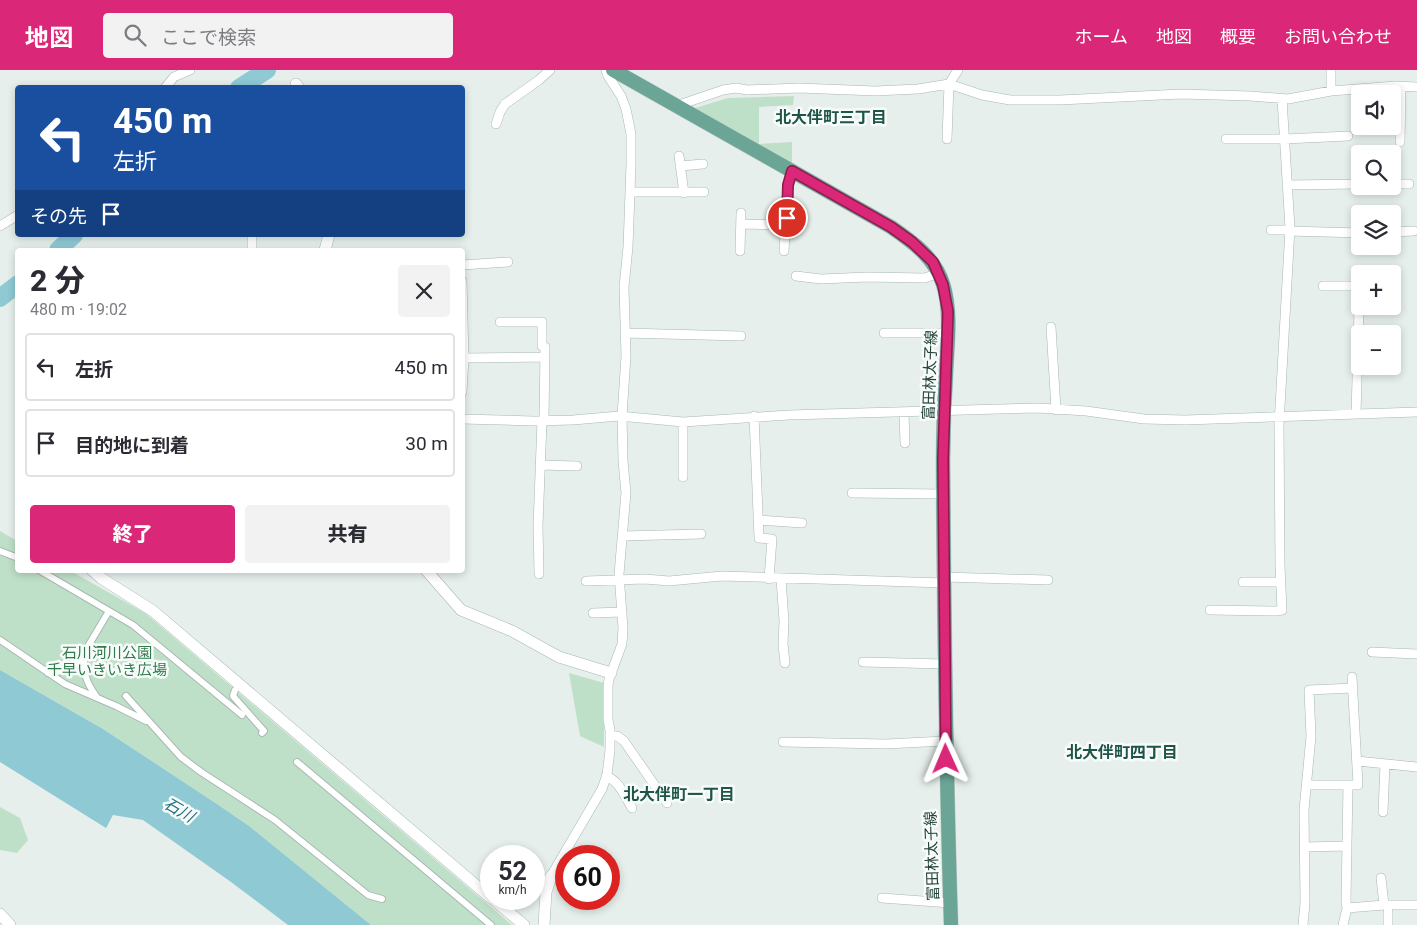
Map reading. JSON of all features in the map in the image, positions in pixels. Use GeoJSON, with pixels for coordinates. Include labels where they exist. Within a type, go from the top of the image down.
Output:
{"type":"FeatureCollection","features":[{"type":"Feature","properties":{"kind":"main road","name":"富田林太子線"},"geometry":{"type":"LineString","coordinates":[[613,70],[902,234],[926,254],[939,273],[947,303],[948,333],[944,411],[944,580],[945,741],[951,925]]}},
{"type":"Feature","properties":{"kind":"street"},"geometry":{"type":"LineString","coordinates":[[168,85],[174,78],[190,70]]}},
{"type":"Feature","properties":{"kind":"street"},"geometry":{"type":"LineString","coordinates":[[496,124],[505,104],[550,70]]}},
{"type":"Feature","properties":{"kind":"street"},"geometry":{"type":"LineString","coordinates":[[544,925],[546,892],[552,876],[602,789],[606,776],[610,750],[608,696],[611,673],[622,644],[619,560],[626,492],[622,416],[626,356],[624,288],[628,248],[631,134],[626,109],[621,96],[606,70]]}},
{"type":"Feature","properties":{"kind":"street"},"geometry":{"type":"LineString","coordinates":[[947,139],[949,84],[958,70]]}},
{"type":"Feature","properties":{"kind":"street"},"geometry":{"type":"LineString","coordinates":[[1330,70],[1331,91]]}},
{"type":"Feature","properties":{"kind":"street"},"geometry":{"type":"LineString","coordinates":[[676,106],[729,88],[747,90],[799,88],[876,91],[918,90],[949,84],[982,95],[1010,100],[1060,100],[1181,94],[1282,99],[1351,90]]}},
{"type":"Feature","properties":{"kind":"street"},"geometry":{"type":"LineString","coordinates":[[1401,86],[1417,87]]}},
{"type":"Feature","properties":{"kind":"street"},"geometry":{"type":"LineString","coordinates":[[1210,610],[1282,610],[1280,566],[1280,416],[1289,231],[1282,99]]}},
{"type":"Feature","properties":{"kind":"street"},"geometry":{"type":"LineString","coordinates":[[1400,135],[1400,142]]}},
{"type":"Feature","properties":{"kind":"street"},"geometry":{"type":"LineString","coordinates":[[1226,139],[1348,136]]}},
{"type":"Feature","properties":{"kind":"street"},"geometry":{"type":"LineString","coordinates":[[684,193],[680,161],[703,164]]}},
{"type":"Feature","properties":{"kind":"street"},"geometry":{"type":"LineString","coordinates":[[784,251],[788,185],[792,171]]}},
{"type":"Feature","properties":{"kind":"street"},"geometry":{"type":"LineString","coordinates":[[1287,186],[1351,184]]}},
{"type":"Feature","properties":{"kind":"street"},"geometry":{"type":"LineString","coordinates":[[1401,184],[1409,184]]}},
{"type":"Feature","properties":{"kind":"street"},"geometry":{"type":"LineString","coordinates":[[630,192],[704,192]]}},
{"type":"Feature","properties":{"kind":"street"},"geometry":{"type":"LineString","coordinates":[[740,252],[741,213]]}},
{"type":"Feature","properties":{"kind":"street"},"geometry":{"type":"LineString","coordinates":[[0,226],[15,217]]}},
{"type":"Feature","properties":{"kind":"street"},"geometry":{"type":"LineString","coordinates":[[741,224],[786,225]]}},
{"type":"Feature","properties":{"kind":"street"},"geometry":{"type":"LineString","coordinates":[[1270,230],[1351,233]]}},
{"type":"Feature","properties":{"kind":"street"},"geometry":{"type":"LineString","coordinates":[[1401,232],[1414,231]]}},
{"type":"Feature","properties":{"kind":"street"},"geometry":{"type":"LineString","coordinates":[[465,265],[508,262]]}},
{"type":"Feature","properties":{"kind":"street"},"geometry":{"type":"LineString","coordinates":[[796,276],[821,279],[867,277],[925,278],[939,273]]}},
{"type":"Feature","properties":{"kind":"street"},"geometry":{"type":"LineString","coordinates":[[1323,286],[1351,286]]}},
{"type":"Feature","properties":{"kind":"street"},"geometry":{"type":"LineString","coordinates":[[1356,414],[1358,315]]}},
{"type":"Feature","properties":{"kind":"street"},"geometry":{"type":"LineString","coordinates":[[500,322],[542,322],[542,346],[545,347],[545,357],[540,465],[539,574]]}},
{"type":"Feature","properties":{"kind":"street"},"geometry":{"type":"LineString","coordinates":[[1051,326],[1056,410]]}},
{"type":"Feature","properties":{"kind":"street"},"geometry":{"type":"LineString","coordinates":[[625,333],[742,336]]}},
{"type":"Feature","properties":{"kind":"street"},"geometry":{"type":"LineString","coordinates":[[884,333],[948,333]]}},
{"type":"Feature","properties":{"kind":"street"},"geometry":{"type":"LineString","coordinates":[[465,358],[545,357]]}},
{"type":"Feature","properties":{"kind":"street"},"geometry":{"type":"LineString","coordinates":[[465,419],[543,421],[622,416],[683,422],[754,416],[1038,408],[1086,411],[1144,419],[1185,420],[1417,412]]}},
{"type":"Feature","properties":{"kind":"street"},"geometry":{"type":"LineString","coordinates":[[904,413],[905,443]]}},
{"type":"Feature","properties":{"kind":"street"},"geometry":{"type":"LineString","coordinates":[[754,416],[759,538],[772,539],[769,579]]}},
{"type":"Feature","properties":{"kind":"street"},"geometry":{"type":"LineString","coordinates":[[683,422],[683,477]]}},
{"type":"Feature","properties":{"kind":"street"},"geometry":{"type":"LineString","coordinates":[[540,465],[578,466]]}},
{"type":"Feature","properties":{"kind":"street"},"geometry":{"type":"LineString","coordinates":[[852,493],[944,494]]}},
{"type":"Feature","properties":{"kind":"street"},"geometry":{"type":"LineString","coordinates":[[758,520],[802,523]]}},
{"type":"Feature","properties":{"kind":"street"},"geometry":{"type":"LineString","coordinates":[[622,536],[701,534]]}},
{"type":"Feature","properties":{"kind":"street"},"geometry":{"type":"LineString","coordinates":[[0,551],[15,557]]}},
{"type":"Feature","properties":{"kind":"street"},"geometry":{"type":"LineString","coordinates":[[44,573],[134,625],[242,715]]}},
{"type":"Feature","properties":{"kind":"street"},"geometry":{"type":"LineString","coordinates":[[95,573],[153,611],[480,888]]}},
{"type":"Feature","properties":{"kind":"street"},"geometry":{"type":"LineString","coordinates":[[429,573],[461,610],[512,631],[559,657],[611,673]]}},
{"type":"Feature","properties":{"kind":"street"},"geometry":{"type":"LineString","coordinates":[[586,581],[669,580],[722,576],[769,579],[1048,580]]}},
{"type":"Feature","properties":{"kind":"street"},"geometry":{"type":"LineString","coordinates":[[781,579],[785,663]]}},
{"type":"Feature","properties":{"kind":"street"},"geometry":{"type":"LineString","coordinates":[[1242,582],[1281,582]]}},
{"type":"Feature","properties":{"kind":"street"},"geometry":{"type":"LineString","coordinates":[[48,673],[63,672],[78,663],[110,611]]}},
{"type":"Feature","properties":{"kind":"street"},"geometry":{"type":"LineString","coordinates":[[594,613],[622,612]]}},
{"type":"Feature","properties":{"kind":"street"},"geometry":{"type":"LineString","coordinates":[[0,640],[66,684],[149,723]]}},
{"type":"Feature","properties":{"kind":"street"},"geometry":{"type":"LineString","coordinates":[[1372,652],[1417,654]]}},
{"type":"Feature","properties":{"kind":"street"},"geometry":{"type":"LineString","coordinates":[[85,653],[84,675],[88,686],[97,697]]}},
{"type":"Feature","properties":{"kind":"street"},"geometry":{"type":"LineString","coordinates":[[863,662],[945,664]]}},
{"type":"Feature","properties":{"kind":"street"},"geometry":{"type":"LineString","coordinates":[[1307,785],[1358,784],[1352,677]]}},
{"type":"Feature","properties":{"kind":"street"},"geometry":{"type":"LineString","coordinates":[[1303,925],[1305,903],[1304,810],[1311,736],[1308,690],[1353,688]]}},
{"type":"Feature","properties":{"kind":"street"},"geometry":{"type":"LineString","coordinates":[[235,690],[233,696],[264,731],[262,733]]}},
{"type":"Feature","properties":{"kind":"street"},"geometry":{"type":"LineString","coordinates":[[126,696],[181,757],[275,820],[368,895],[382,900]]}},
{"type":"Feature","properties":{"kind":"street"},"geometry":{"type":"LineString","coordinates":[[610,736],[617,736],[624,741],[667,803]]}},
{"type":"Feature","properties":{"kind":"street"},"geometry":{"type":"LineString","coordinates":[[783,742],[886,744],[945,741]]}},
{"type":"Feature","properties":{"kind":"street"},"geometry":{"type":"LineString","coordinates":[[1357,761],[1417,767]]}},
{"type":"Feature","properties":{"kind":"street"},"geometry":{"type":"LineString","coordinates":[[297,762],[491,925]]}},
{"type":"Feature","properties":{"kind":"street"},"geometry":{"type":"LineString","coordinates":[[1383,812],[1384,764]]}},
{"type":"Feature","properties":{"kind":"street"},"geometry":{"type":"LineString","coordinates":[[606,776],[612,778],[618,784],[632,808]]}},
{"type":"Feature","properties":{"kind":"street"},"geometry":{"type":"LineString","coordinates":[[1344,925],[1347,908],[1348,785]]}},
{"type":"Feature","properties":{"kind":"street"},"geometry":{"type":"LineString","coordinates":[[1304,847],[1347,846]]}},
{"type":"Feature","properties":{"kind":"street"},"geometry":{"type":"LineString","coordinates":[[1381,878],[1388,925]]}},
{"type":"Feature","properties":{"kind":"street"},"geometry":{"type":"LineString","coordinates":[[882,898],[950,904]]}},
{"type":"Feature","properties":{"kind":"street"},"geometry":{"type":"LineString","coordinates":[[1347,908],[1386,908],[1417,904]]}},
{"type":"Feature","properties":{"kind":"street"},"geometry":{"type":"LineString","coordinates":[[506,910],[524,925]]}},
{"type":"Feature","properties":{"kind":"street"},"geometry":{"type":"LineString","coordinates":[[0,914],[10,925]]}},
{"type":"Feature","properties":{"kind":"green space"},"geometry":{"type":"Polygon","coordinates":[[[794,96],[793,105],[759,107],[759,144],[792,142],[792,166],[692,109],[728,98],[794,96]]]}},
{"type":"Feature","properties":{"kind":"green space","name":"石川河川公園 千早いきいき広場"},"geometry":{"type":"Polygon","coordinates":[[[0,531],[15,540],[15,573],[74,573],[145,613],[480,898],[480,910],[494,910],[512,925],[371,925],[249,826],[103,729],[0,670],[0,531]]]}},
{"type":"Feature","properties":{"kind":"green space"},"geometry":{"type":"Polygon","coordinates":[[[569,673],[604,683],[604,747],[580,736],[569,673]]]}},
{"type":"Feature","properties":{"kind":"green space"},"geometry":{"type":"Polygon","coordinates":[[[0,807],[20,818],[28,840],[17,853],[0,850],[0,807]]]}},
{"type":"Feature","properties":{"kind":"water","name":"石川"},"geometry":{"type":"Polygon","coordinates":[[[0,670],[103,729],[217,804],[249,826],[371,925],[288,925],[143,820],[113,815],[106,828],[0,762],[0,670]]]}},
{"type":"Feature","properties":{"kind":"waterway"},"geometry":{"type":"LineString","coordinates":[[244,85],[267,70]]}},
{"type":"Feature","properties":{"kind":"waterway"},"geometry":{"type":"LineString","coordinates":[[60,248],[72,237]]}},
{"type":"Feature","properties":{"kind":"waterway"},"geometry":{"type":"LineString","coordinates":[[0,298],[15,286]]}},
{"type":"Feature","properties":{"kind":"district","name":"北大伴町三丁目"},"geometry":{"type":"Point","coordinates":[831,117]}},
{"type":"Feature","properties":{"kind":"district","name":"北大伴町四丁目"},"geometry":{"type":"Point","coordinates":[1122,752]}},
{"type":"Feature","properties":{"kind":"district","name":"北大伴町一丁目"},"geometry":{"type":"Point","coordinates":[679,794]}},
{"type":"Feature","properties":{"kind":"route"},"geometry":{"type":"LineString","coordinates":[[787,218],[788,185],[792,171],[891,227],[912,242],[933,262],[943,285],[948,312],[943,458],[946,759]]}}]}
